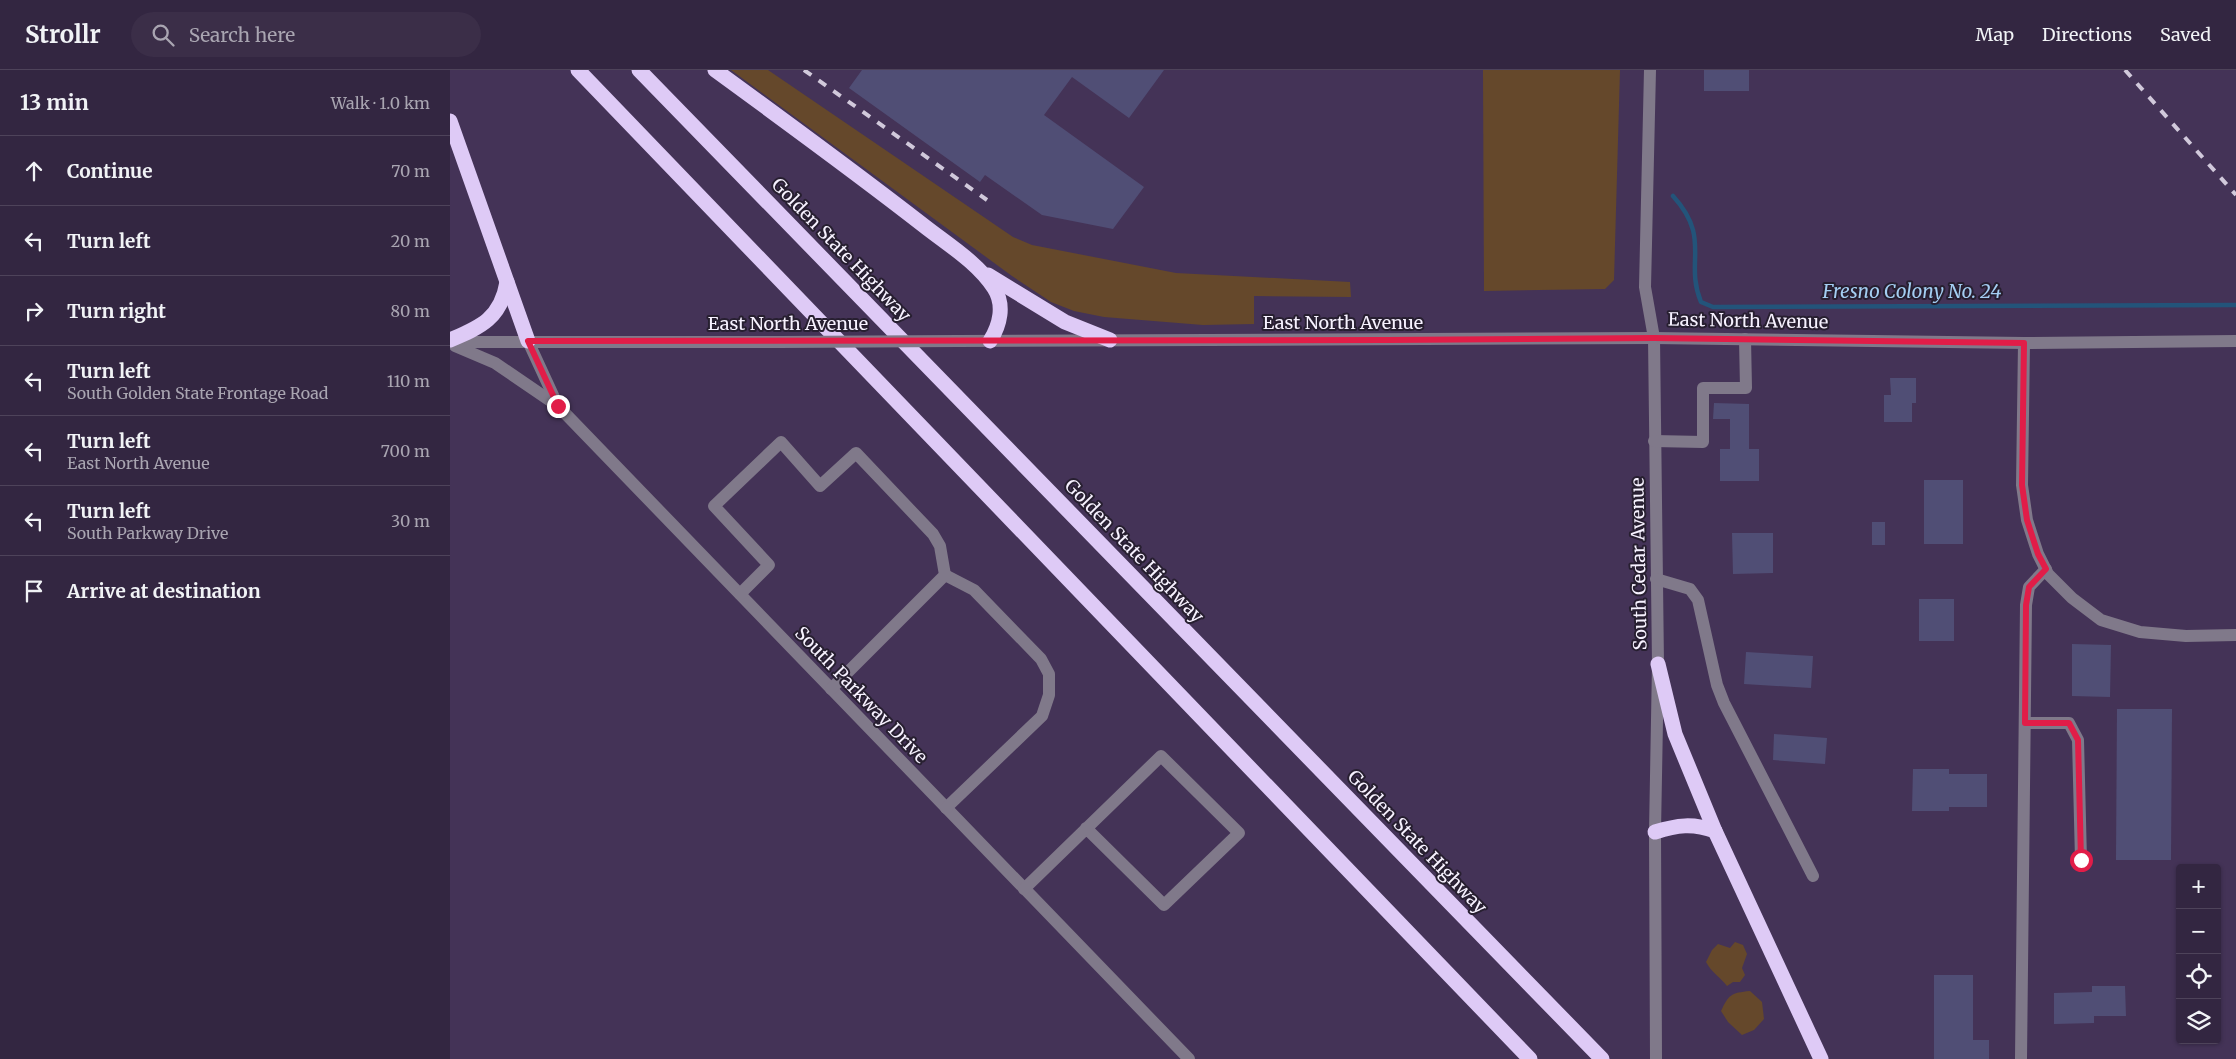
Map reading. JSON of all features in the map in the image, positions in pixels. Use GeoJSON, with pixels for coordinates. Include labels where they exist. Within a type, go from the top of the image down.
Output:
{"type":"FeatureCollection","features":[{"type":"Feature","properties":{"kind":"highway"},"geometry":{"type":"LineString","coordinates":[[578,70],[1530,1059]]}},
{"type":"Feature","properties":{"kind":"highway","name":"Golden State Highway"},"geometry":{"type":"LineString","coordinates":[[639,70],[1602,1059]]}},
{"type":"Feature","properties":{"kind":"highway"},"geometry":{"type":"LineString","coordinates":[[715,70],[900,207],[980,270],[1065,322],[1110,340]]}},
{"type":"Feature","properties":{"kind":"highway"},"geometry":{"type":"LineString","coordinates":[[450,121],[528,341]]}},
{"type":"Feature","properties":{"kind":"highway"},"geometry":{"type":"LineString","coordinates":[[980,270],[995,290],[1001,309],[998,328],[990,341]]}},
{"type":"Feature","properties":{"kind":"highway"},"geometry":{"type":"LineString","coordinates":[[450,342],[487,321],[497,312],[504,299],[507,282]]}},
{"type":"Feature","properties":{"kind":"highway"},"geometry":{"type":"LineString","coordinates":[[1658,664],[1675,734],[1715,831],[1821,1059]]}},
{"type":"Feature","properties":{"kind":"highway"},"geometry":{"type":"LineString","coordinates":[[1654,832],[1686,824],[1715,831]]}},
{"type":"Feature","properties":{"kind":"street","name":"South Cedar Avenue"},"geometry":{"type":"LineString","coordinates":[[1650,70],[1645,287],[1654,338],[1658,664],[1654,832],[1656,1059]]}},
{"type":"Feature","properties":{"kind":"street","name":"East North Avenue"},"geometry":{"type":"LineString","coordinates":[[450,342],[1654,338],[2024,343],[2236,341]]}},
{"type":"Feature","properties":{"kind":"street"},"geometry":{"type":"LineString","coordinates":[[1654,441],[1703,442],[1703,388],[1746,388],[1744,339]]}},
{"type":"Feature","properties":{"kind":"street","name":"South Parkway Drive"},"geometry":{"type":"LineString","coordinates":[[528,341],[558,406],[1189,1059]]}},
{"type":"Feature","properties":{"kind":"street"},"geometry":{"type":"LineString","coordinates":[[450,342],[495,363],[558,406]]}},
{"type":"Feature","properties":{"kind":"street"},"geometry":{"type":"LineString","coordinates":[[2024,343],[2022,485],[2027,520],[2038,554],[2048,574],[2072,598],[2101,620],[2140,632],[2186,636],[2236,635]]}},
{"type":"Feature","properties":{"kind":"street"},"geometry":{"type":"LineString","coordinates":[[740,594],[769,565],[714,506],[781,442],[820,486],[856,453],[933,534],[940,546],[945,575]]}},
{"type":"Feature","properties":{"kind":"street"},"geometry":{"type":"LineString","coordinates":[[2021,1059],[2026,605],[2029,587],[2046,569]]}},
{"type":"Feature","properties":{"kind":"street"},"geometry":{"type":"LineString","coordinates":[[831,689],[945,575]]}},
{"type":"Feature","properties":{"kind":"street"},"geometry":{"type":"LineString","coordinates":[[945,575],[974,590],[1041,659],[1049,674],[1049,695],[1042,716],[946,808]]}},
{"type":"Feature","properties":{"kind":"street"},"geometry":{"type":"LineString","coordinates":[[1656,579],[1690,588],[1698,600],[1717,685],[1724,703],[1813,876]]}},
{"type":"Feature","properties":{"kind":"street"},"geometry":{"type":"LineString","coordinates":[[2025,723],[2069,723],[2078,740],[2081,860]]}},
{"type":"Feature","properties":{"kind":"street"},"geometry":{"type":"LineString","coordinates":[[1024,889],[1086,828],[1161,756],[1239,833],[1164,905],[1086,828]]}},
{"type":"Feature","properties":{"kind":"shaded area"},"geometry":{"type":"Polygon","coordinates":[[[731,70],[768,70],[1013,237],[1032,245],[1176,273],[1350,282],[1351,297],[1254,296],[1254,324],[1203,325],[1104,317],[1074,311],[1051,302],[1012,276],[731,70]]]}},
{"type":"Feature","properties":{"kind":"shaded area"},"geometry":{"type":"Polygon","coordinates":[[[1483,70],[1620,70],[1614,280],[1605,289],[1484,291],[1483,70]]]}},
{"type":"Feature","properties":{"kind":"shaded area"},"geometry":{"type":"Polygon","coordinates":[[[1735,942],[1743,945],[1747,954],[1742,968],[1745,975],[1740,982],[1733,982],[1727,986],[1706,962],[1712,950],[1718,944],[1730,948],[1735,942]]]}},
{"type":"Feature","properties":{"kind":"shaded area"},"geometry":{"type":"Polygon","coordinates":[[[1750,991],[1762,1002],[1764,1019],[1754,1030],[1742,1035],[1728,1022],[1721,1011],[1731,995],[1750,991]]]}},
{"type":"Feature","properties":{"kind":"building"},"geometry":{"type":"Polygon","coordinates":[[[862,70],[1164,70],[1129,118],[1072,77],[1044,115],[1144,187],[1113,229],[1042,215],[985,175],[980,182],[849,88],[862,70]]]}},
{"type":"Feature","properties":{"kind":"building"},"geometry":{"type":"Polygon","coordinates":[[[1704,70],[1749,70],[1749,91],[1704,91],[1704,70]]]}},
{"type":"Feature","properties":{"kind":"building"},"geometry":{"type":"Polygon","coordinates":[[[1890,378],[1916,378],[1916,403],[1912,403],[1912,422],[1884,422],[1884,395],[1891,395],[1890,378]]]}},
{"type":"Feature","properties":{"kind":"building"},"geometry":{"type":"Polygon","coordinates":[[[1714,403],[1749,404],[1749,449],[1759,449],[1759,481],[1720,481],[1720,449],[1730,449],[1730,419],[1713,419],[1714,403]]]}},
{"type":"Feature","properties":{"kind":"building"},"geometry":{"type":"Polygon","coordinates":[[[1924,480],[1963,480],[1963,544],[1924,544],[1924,480]]]}},
{"type":"Feature","properties":{"kind":"building"},"geometry":{"type":"Polygon","coordinates":[[[1872,522],[1885,522],[1885,545],[1872,545],[1872,522]]]}},
{"type":"Feature","properties":{"kind":"building"},"geometry":{"type":"Polygon","coordinates":[[[1732,533],[1773,533],[1773,573],[1733,574],[1732,533]]]}},
{"type":"Feature","properties":{"kind":"building"},"geometry":{"type":"Polygon","coordinates":[[[1919,599],[1954,599],[1954,641],[1919,641],[1919,599]]]}},
{"type":"Feature","properties":{"kind":"building"},"geometry":{"type":"Polygon","coordinates":[[[2072,644],[2111,645],[2110,697],[2072,696],[2072,644]]]}},
{"type":"Feature","properties":{"kind":"building"},"geometry":{"type":"Polygon","coordinates":[[[1746,652],[1813,656],[1811,688],[1744,684],[1746,652]]]}},
{"type":"Feature","properties":{"kind":"building"},"geometry":{"type":"Polygon","coordinates":[[[2117,709],[2172,709],[2171,860],[2116,860],[2117,709]]]}},
{"type":"Feature","properties":{"kind":"building"},"geometry":{"type":"Polygon","coordinates":[[[1774,734],[1827,738],[1825,764],[1773,760],[1774,734]]]}},
{"type":"Feature","properties":{"kind":"building"},"geometry":{"type":"Polygon","coordinates":[[[1913,769],[1949,769],[1949,774],[1987,774],[1987,807],[1949,807],[1949,811],[1912,811],[1913,769]]]}},
{"type":"Feature","properties":{"kind":"building"},"geometry":{"type":"Polygon","coordinates":[[[1934,975],[1973,975],[1973,1040],[1989,1040],[1989,1059],[1934,1059],[1934,975]]]}},
{"type":"Feature","properties":{"kind":"building"},"geometry":{"type":"Polygon","coordinates":[[[2092,986],[2125,986],[2126,1016],[2094,1016],[2094,1023],[2054,1024],[2054,993],[2092,992],[2092,986]]]}},
{"type":"Feature","properties":{"kind":"waterway","name":"Fresno Colony No. 24"},"geometry":{"type":"LineString","coordinates":[[1673,196],[1685,211],[1695,238],[1695,274],[1701,302],[1713,307],[2236,305]]}},
{"type":"Feature","properties":{"kind":"railway"},"geometry":{"type":"LineString","coordinates":[[804,70],[987,200]]}},
{"type":"Feature","properties":{"kind":"railway"},"geometry":{"type":"LineString","coordinates":[[2125,70],[2236,195]]}},
{"type":"Feature","properties":{"kind":"route"},"geometry":{"type":"LineString","coordinates":[[558,406],[528,341],[779,342],[1654,338],[2024,343],[2022,485],[2027,520],[2038,554],[2046,569],[2029,587],[2026,605],[2025,723],[2069,723],[2078,740],[2081,860]]}}]}
